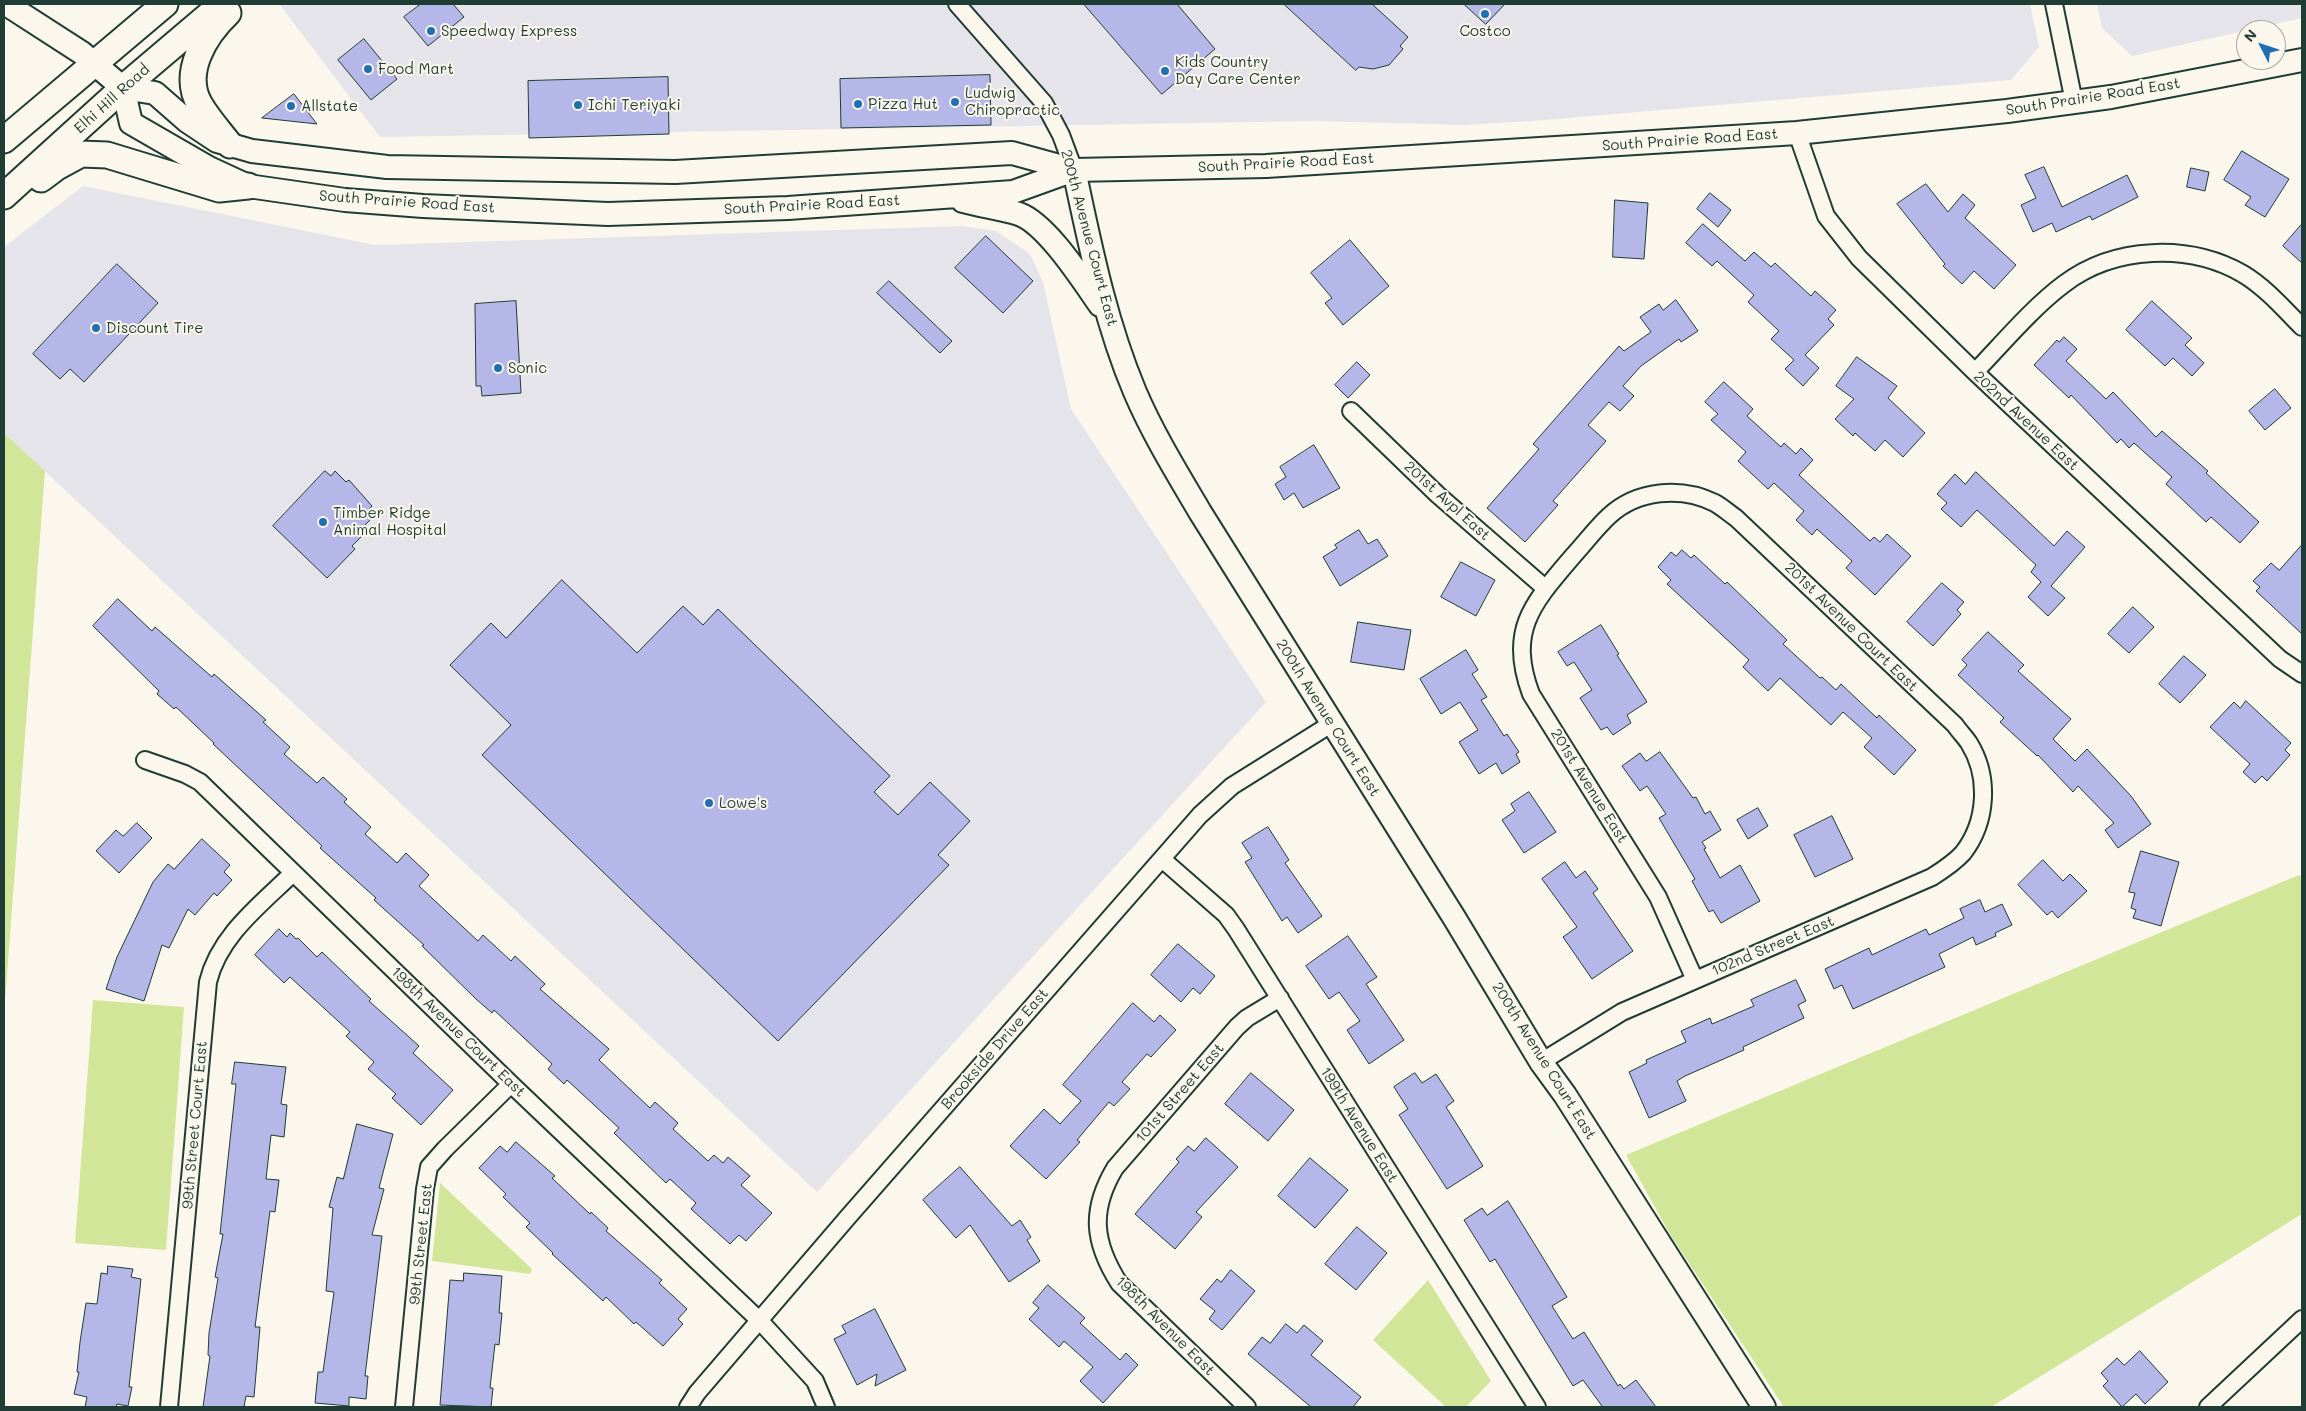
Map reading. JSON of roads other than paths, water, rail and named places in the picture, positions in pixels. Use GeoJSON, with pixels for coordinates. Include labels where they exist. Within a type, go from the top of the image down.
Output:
{"type":"FeatureCollection","features":[{"type":"Feature","properties":{"kind":"main road"},"geometry":{"type":"LineString","coordinates":[[6,4],[82,53],[123,88]]}},
{"type":"Feature","properties":{"kind":"main road"},"geometry":{"type":"LineString","coordinates":[[4,140],[166,4]]}},
{"type":"Feature","properties":{"kind":"main road","name":"Elhi Hill Road"},"geometry":{"type":"LineString","coordinates":[[4,196],[123,88],[222,4]]}},
{"type":"Feature","properties":{"kind":"main road"},"geometry":{"type":"LineString","coordinates":[[230,145],[199,105],[191,84],[200,49],[220,20],[236,4]]}},
{"type":"Feature","properties":{"kind":"main road","name":"South Prairie Road East"},"geometry":{"type":"LineString","coordinates":[[1074,170],[1013,192],[788,208],[608,214],[345,200],[248,186],[209,168],[131,123],[123,88],[154,93],[187,121],[217,141],[230,145],[252,151],[387,167],[675,172],[1012,153],[1074,170],[1266,166],[1797,133],[2074,102],[2195,82],[2302,60]]}},
{"type":"Feature","properties":{"kind":"main road"},"geometry":{"type":"LineString","coordinates":[[4,208],[56,167],[81,154],[107,155],[219,189],[248,186]]}},
{"type":"Feature","properties":{"kind":"main road","name":"200th Avenue Court East"},"geometry":{"type":"LineString","coordinates":[[1074,170],[1099,285],[1135,392],[1164,449],[1200,512],[1455,919],[1541,1062],[1571,1104],[1764,1407]]}},
{"type":"Feature","properties":{"kind":"main road"},"geometry":{"type":"LineString","coordinates":[[948,197],[1020,214],[1036,224],[1057,246],[1110,318]]}},
{"type":"Feature","properties":{"kind":"street","name":"200th Avenue Court East"},"geometry":{"type":"LineString","coordinates":[[957,4],[1044,104],[1061,135],[1074,170]]}},
{"type":"Feature","properties":{"kind":"street"},"geometry":{"type":"LineString","coordinates":[[2054,4],[2074,102]]}},
{"type":"Feature","properties":{"kind":"street","name":"202nd Avenue East"},"geometry":{"type":"LineString","coordinates":[[1797,133],[1818,198],[1826,216],[1859,258],[1974,372],[2280,659],[2302,674]]}},
{"type":"Feature","properties":{"kind":"street"},"geometry":{"type":"LineString","coordinates":[[1974,372],[2062,285],[2093,266],[2127,256],[2150,252],[2175,254],[2224,264],[2245,275],[2276,301],[2302,327]]}},
{"type":"Feature","properties":{"kind":"street","name":"201st Avpl East"},"geometry":{"type":"LineString","coordinates":[[1350,411],[1438,495],[1545,588]]}},
{"type":"Feature","properties":{"kind":"street","name":"201st Avenue Court East"},"geometry":{"type":"LineString","coordinates":[[1545,588],[1609,516],[1626,504],[1650,495],[1667,492],[1699,496],[1716,504],[1736,518],[1955,725],[1969,743],[1980,766],[1983,784],[1982,810]]}},
{"type":"Feature","properties":{"kind":"street","name":"201st Avenue East"},"geometry":{"type":"LineString","coordinates":[[1545,588],[1532,607],[1524,630],[1521,649],[1524,674],[1529,687],[1658,897],[1695,980]]}},
{"type":"Feature","properties":{"kind":"street","name":"Brookside Drive East"},"geometry":{"type":"LineString","coordinates":[[688,1407],[697,1393],[854,1210],[1200,815],[1232,786],[1332,724]]}},
{"type":"Feature","properties":{"kind":"street","name":"198th Avenue Court East"},"geometry":{"type":"LineString","coordinates":[[145,760],[185,774],[200,782],[511,1084],[760,1321],[815,1381],[826,1407]]}},
{"type":"Feature","properties":{"kind":"street","name":"102nd Street East"},"geometry":{"type":"LineString","coordinates":[[1541,1062],[1622,1012],[1932,877],[1947,868],[1963,853],[1976,832],[1982,810]]}},
{"type":"Feature","properties":{"kind":"street","name":"199th Avenue East"},"geometry":{"type":"LineString","coordinates":[[1162,859],[1226,915],[1537,1407]]}},
{"type":"Feature","properties":{"kind":"street","name":"99th Street Court East"},"geometry":{"type":"LineString","coordinates":[[169,1407],[208,982],[212,964],[231,934],[293,873]]}},
{"type":"Feature","properties":{"kind":"street","name":"101st Street East"},"geometry":{"type":"LineString","coordinates":[[1099,1205],[1104,1186],[1115,1168],[1231,1035],[1248,1018],[1280,998]]}},
{"type":"Feature","properties":{"kind":"street","name":"99th Street East"},"geometry":{"type":"LineString","coordinates":[[404,1407],[425,1189],[429,1167],[511,1084]]}},
{"type":"Feature","properties":{"kind":"street","name":"198th Avenue East"},"geometry":{"type":"LineString","coordinates":[[1099,1205],[1098,1239],[1106,1262],[1119,1283],[1247,1407]]}},
{"type":"Feature","properties":{"kind":"street"},"geometry":{"type":"LineString","coordinates":[[2208,1407],[2302,1319]]}},
{"type":"Feature","properties":{"kind":"place","name":"Costco"},"geometry":{"type":"Point","coordinates":[1485,14]}},
{"type":"Feature","properties":{"kind":"place","name":"Speedway Express"},"geometry":{"type":"Point","coordinates":[431,31]}},
{"type":"Feature","properties":{"kind":"place","name":"Food Mart"},"geometry":{"type":"Point","coordinates":[368,69]}},
{"type":"Feature","properties":{"kind":"place","name":"Kids Country Day Care Center"},"geometry":{"type":"Point","coordinates":[1165,71]}},
{"type":"Feature","properties":{"kind":"place","name":"Ludwig Chiropractic"},"geometry":{"type":"Point","coordinates":[955,102]}},
{"type":"Feature","properties":{"kind":"place","name":"Pizza Hut"},"geometry":{"type":"Point","coordinates":[858,104]}},
{"type":"Feature","properties":{"kind":"place","name":"Ichi Teriyaki"},"geometry":{"type":"Point","coordinates":[578,105]}},
{"type":"Feature","properties":{"kind":"place","name":"Allstate"},"geometry":{"type":"Point","coordinates":[291,106]}},
{"type":"Feature","properties":{"kind":"place","name":"Discount Tire"},"geometry":{"type":"Point","coordinates":[96,328]}},
{"type":"Feature","properties":{"kind":"place","name":"Sonic"},"geometry":{"type":"Point","coordinates":[498,368]}},
{"type":"Feature","properties":{"kind":"place","name":"Timber Ridge Animal Hospital"},"geometry":{"type":"Point","coordinates":[323,522]}},
{"type":"Feature","properties":{"kind":"place","name":"Lowe's"},"geometry":{"type":"Point","coordinates":[709,803]}}]}
